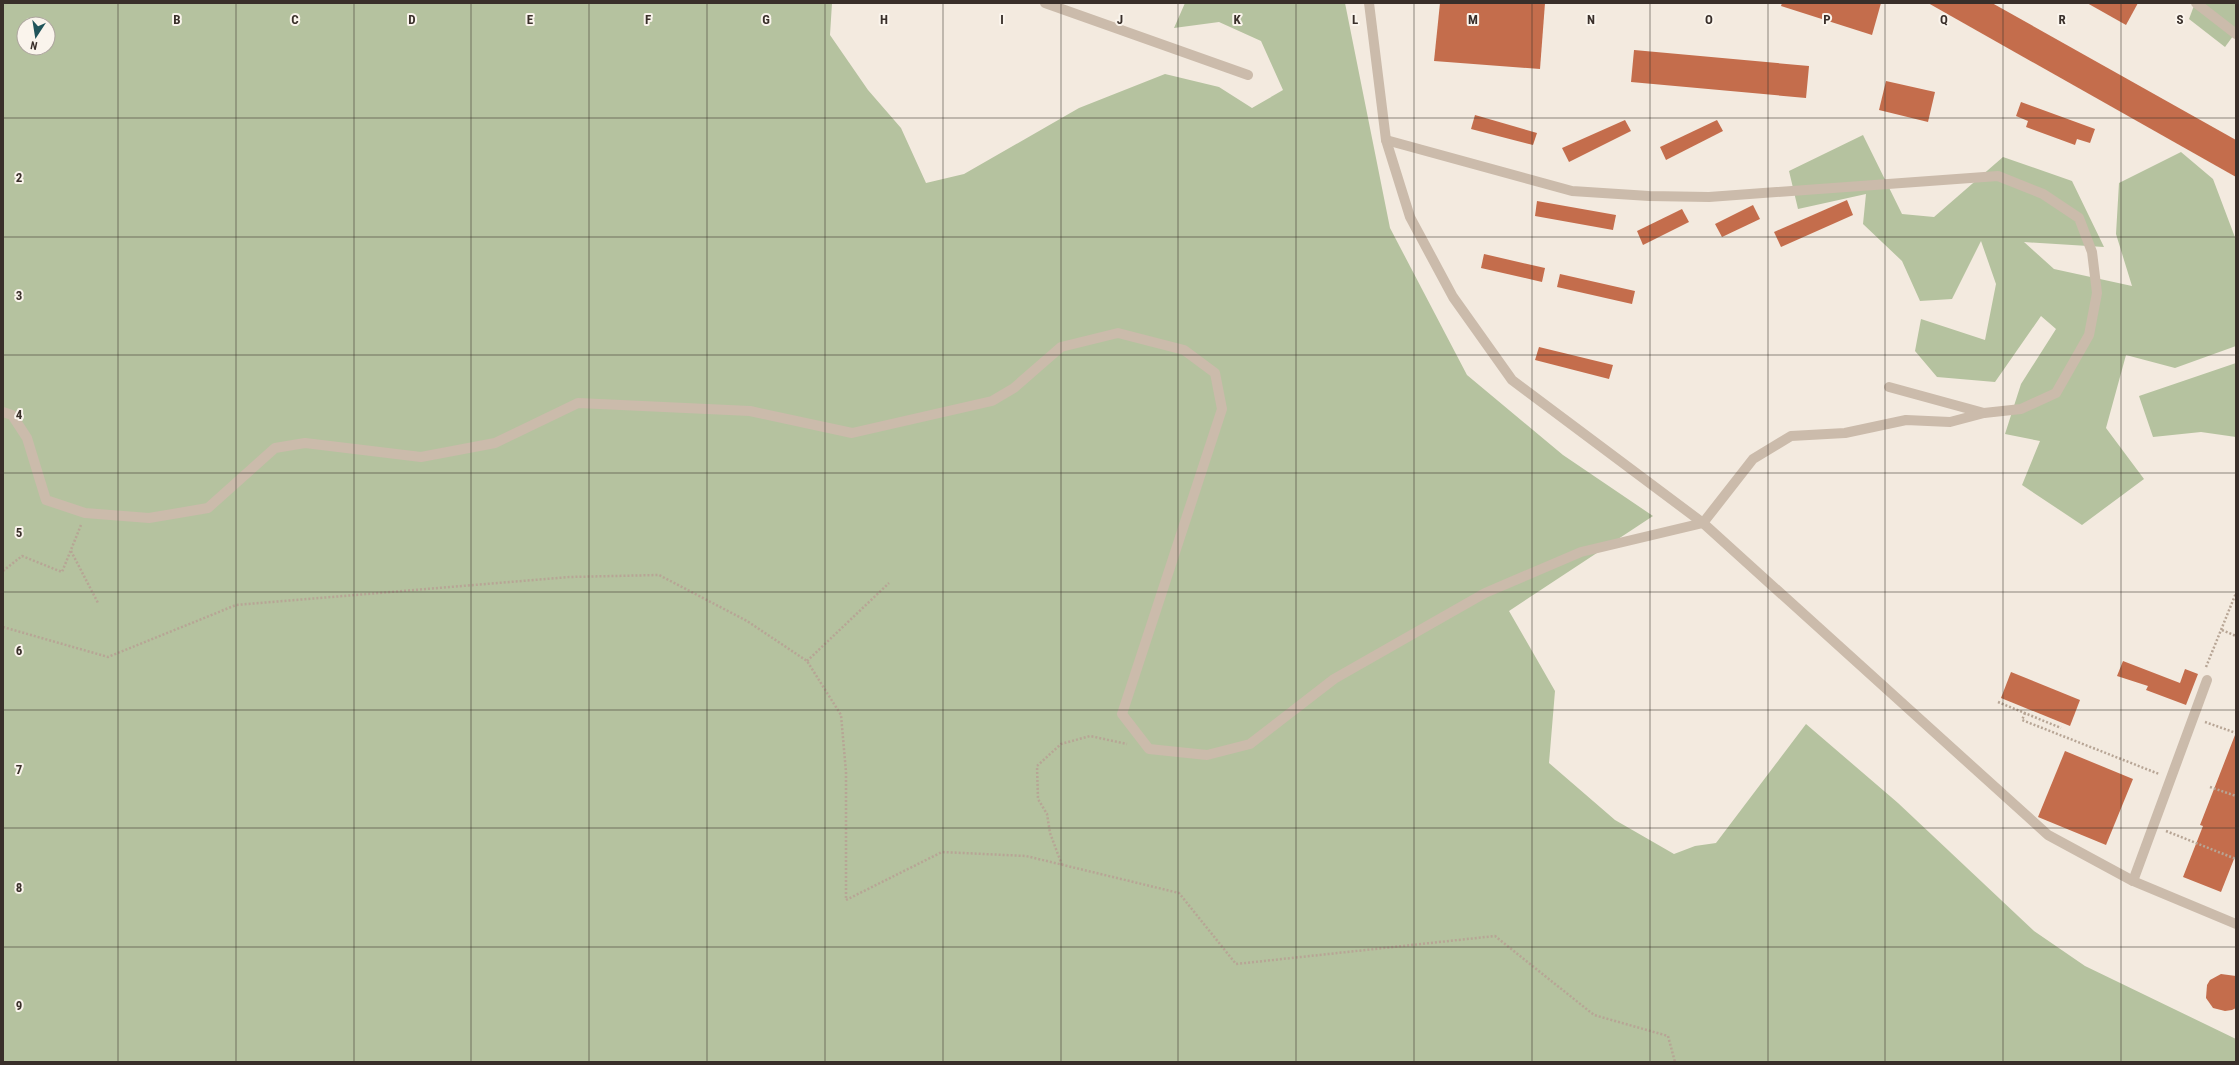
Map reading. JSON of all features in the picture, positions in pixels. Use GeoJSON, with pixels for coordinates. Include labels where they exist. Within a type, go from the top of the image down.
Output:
{"type":"FeatureCollection","features":[{"type":"Feature","properties":{"kind":"lane"},"geometry":{"type":"LineString","coordinates":[[1044,3],[1248,75]]}},
{"type":"Feature","properties":{"kind":"lane"},"geometry":{"type":"LineString","coordinates":[[1369,3],[1386,140],[1414,223],[1453,296],[1512,380],[1703,523],[2048,834],[2133,881],[2236,924]]}},
{"type":"Feature","properties":{"kind":"lane"},"geometry":{"type":"LineString","coordinates":[[2196,3],[2236,34]]}},
{"type":"Feature","properties":{"kind":"lane"},"geometry":{"type":"LineString","coordinates":[[3,412],[12,415],[27,438],[46,500],[85,513],[149,518],[208,508],[275,448],[305,443],[421,457],[495,443],[578,403],[750,411],[852,433],[992,401],[1014,388],[1061,348],[1118,333],[1184,350],[1215,373],[1222,409],[1122,714],[1149,749],[1207,755],[1250,744],[1334,679],[1485,593],[1581,552],[1703,523],[1753,459],[1791,436],[1845,433],[1906,420],[1950,422],[1984,413],[2021,409],[2056,393],[2089,335],[2097,293],[2092,252],[2079,218],[2043,194],[1998,176],[1709,197],[1649,196],[1572,191],[1386,140]]}},
{"type":"Feature","properties":{"kind":"lane"},"geometry":{"type":"LineString","coordinates":[[1888,387],[1984,413]]}},
{"type":"Feature","properties":{"kind":"lane"},"geometry":{"type":"LineString","coordinates":[[2133,881],[2207,680]]}},
{"type":"Feature","properties":{"kind":"path"},"geometry":{"type":"LineString","coordinates":[[3,571],[22,556],[62,572],[85,513]]}},
{"type":"Feature","properties":{"kind":"path"},"geometry":{"type":"LineString","coordinates":[[70,550],[98,603]]}},
{"type":"Feature","properties":{"kind":"path"},"geometry":{"type":"LineString","coordinates":[[3,627],[108,656],[236,605],[569,576],[659,575],[747,621],[807,661],[841,715],[846,772],[846,900],[848,901],[942,852],[1026,856],[1179,893],[1236,964],[1495,936],[1594,1015],[1668,1036],[1675,1062]]}},
{"type":"Feature","properties":{"kind":"path"},"geometry":{"type":"LineString","coordinates":[[807,661],[889,583]]}},
{"type":"Feature","properties":{"kind":"path"},"geometry":{"type":"LineString","coordinates":[[2207,680],[2206,669],[2236,593]]}},
{"type":"Feature","properties":{"kind":"path"},"geometry":{"type":"LineString","coordinates":[[2222,630],[2236,636]]}},
{"type":"Feature","properties":{"kind":"path"},"geometry":{"type":"LineString","coordinates":[[1998,702],[2061,728]]}},
{"type":"Feature","properties":{"kind":"path"},"geometry":{"type":"LineString","coordinates":[[2025,713],[2022,720],[2171,779]]}},
{"type":"Feature","properties":{"kind":"path"},"geometry":{"type":"LineString","coordinates":[[2193,718],[2236,733]]}},
{"type":"Feature","properties":{"kind":"path"},"geometry":{"type":"LineString","coordinates":[[2038,727],[2041,720]]}},
{"type":"Feature","properties":{"kind":"path"},"geometry":{"type":"LineString","coordinates":[[1062,865],[1050,833],[1047,814],[1038,799],[1037,766],[1061,744],[1090,736],[1149,749]]}},
{"type":"Feature","properties":{"kind":"path"},"geometry":{"type":"LineString","coordinates":[[2210,787],[2236,796]]}},
{"type":"Feature","properties":{"kind":"path"},"geometry":{"type":"LineString","coordinates":[[2154,826],[2236,859]]}},
{"type":"Feature","properties":{"kind":"green space"},"geometry":{"type":"Polygon","coordinates":[[[3,3],[832,3],[830,35],[868,90],[901,128],[926,183],[964,174],[1079,108],[1165,74],[1219,87],[1252,108],[1283,90],[1261,41],[1219,22],[1174,28],[1185,3],[1345,3],[1390,228],[1467,375],[1563,455],[1653,516],[1509,611],[1555,691],[1549,763],[1615,820],[1674,854],[1695,846],[1716,843],[1806,724],[1898,803],[2034,931],[2085,966],[2236,1039],[2236,1062],[3,1062],[3,3]]]}},
{"type":"Feature","properties":{"kind":"green space"},"geometry":{"type":"Polygon","coordinates":[[[2195,3],[2236,3],[2236,32],[2225,47],[2189,19],[2195,3]]]}},
{"type":"Feature","properties":{"kind":"green space"},"geometry":{"type":"Polygon","coordinates":[[[1863,135],[1902,214],[1934,217],[2003,157],[2072,181],[2104,247],[2024,242],[2054,269],[2132,286],[2116,234],[2119,183],[2181,152],[2213,179],[2236,240],[2236,346],[2175,368],[2126,355],[2106,428],[2144,479],[2082,525],[2022,485],[2040,441],[2005,434],[2021,384],[2056,329],[2041,316],[1995,382],[1937,377],[1915,351],[1921,319],[1985,340],[1996,284],[1981,241],[1952,299],[1920,301],[1902,261],[1863,224],[1866,194],[1798,209],[1789,171],[1863,135]]]}},
{"type":"Feature","properties":{"kind":"green space"},"geometry":{"type":"Polygon","coordinates":[[[2236,363],[2236,437],[2201,432],[2153,437],[2139,396],[2236,363]]]}},
{"type":"Feature","properties":{"kind":"building"},"geometry":{"type":"Polygon","coordinates":[[[1440,3],[1545,3],[1540,69],[1434,61],[1440,3]]]}},
{"type":"Feature","properties":{"kind":"building"},"geometry":{"type":"Polygon","coordinates":[[[1782,3],[1881,3],[1872,35],[1781,6],[1782,3]]]}},
{"type":"Feature","properties":{"kind":"building"},"geometry":{"type":"Polygon","coordinates":[[[1928,3],[1992,3],[2236,140],[2236,177],[1928,3]]]}},
{"type":"Feature","properties":{"kind":"building"},"geometry":{"type":"Polygon","coordinates":[[[2087,3],[2138,3],[2126,25],[2087,3]]]}},
{"type":"Feature","properties":{"kind":"building"},"geometry":{"type":"Polygon","coordinates":[[[1634,50],[1809,66],[1806,98],[1631,82],[1634,50]]]}},
{"type":"Feature","properties":{"kind":"building"},"geometry":{"type":"Polygon","coordinates":[[[1886,81],[1935,92],[1928,122],[1879,110],[1886,81]]]}},
{"type":"Feature","properties":{"kind":"building"},"geometry":{"type":"Polygon","coordinates":[[[2021,102],[2095,129],[2090,143],[2077,139],[2075,145],[2026,127],[2028,121],[2016,116],[2021,102]]]}},
{"type":"Feature","properties":{"kind":"building"},"geometry":{"type":"Polygon","coordinates":[[[1475,115],[1537,133],[1533,145],[1471,129],[1475,115]]]}},
{"type":"Feature","properties":{"kind":"building"},"geometry":{"type":"Polygon","coordinates":[[[1625,120],[1631,131],[1569,162],[1562,148],[1625,120]]]}},
{"type":"Feature","properties":{"kind":"building"},"geometry":{"type":"Polygon","coordinates":[[[1717,120],[1723,131],[1666,160],[1660,147],[1717,120]]]}},
{"type":"Feature","properties":{"kind":"building"},"geometry":{"type":"Polygon","coordinates":[[[1847,200],[1853,215],[1781,247],[1774,232],[1847,200]]]}},
{"type":"Feature","properties":{"kind":"building"},"geometry":{"type":"Polygon","coordinates":[[[1537,201],[1616,215],[1613,230],[1535,216],[1537,201]]]}},
{"type":"Feature","properties":{"kind":"building"},"geometry":{"type":"Polygon","coordinates":[[[1753,205],[1760,219],[1722,237],[1715,224],[1753,205]]]}},
{"type":"Feature","properties":{"kind":"building"},"geometry":{"type":"Polygon","coordinates":[[[1682,209],[1689,222],[1643,245],[1637,231],[1682,209]]]}},
{"type":"Feature","properties":{"kind":"building"},"geometry":{"type":"Polygon","coordinates":[[[1484,254],[1545,268],[1542,282],[1481,268],[1484,254]]]}},
{"type":"Feature","properties":{"kind":"building"},"geometry":{"type":"Polygon","coordinates":[[[1560,274],[1635,291],[1632,304],[1557,287],[1560,274]]]}},
{"type":"Feature","properties":{"kind":"building"},"geometry":{"type":"Polygon","coordinates":[[[1539,347],[1613,365],[1609,379],[1535,360],[1539,347]]]}},
{"type":"Feature","properties":{"kind":"building"},"geometry":{"type":"Polygon","coordinates":[[[2123,661],[2180,683],[2185,669],[2198,674],[2186,705],[2146,690],[2148,686],[2117,676],[2123,661]]]}},
{"type":"Feature","properties":{"kind":"building"},"geometry":{"type":"Polygon","coordinates":[[[2011,672],[2080,700],[2070,726],[2001,698],[2011,672]]]}},
{"type":"Feature","properties":{"kind":"building"},"geometry":{"type":"Polygon","coordinates":[[[2235,735],[2236,854],[2221,892],[2183,877],[2203,826],[2200,825],[2235,735]]]}},
{"type":"Feature","properties":{"kind":"building"},"geometry":{"type":"Polygon","coordinates":[[[2065,751],[2133,779],[2106,845],[2038,817],[2065,751]]]}},
{"type":"Feature","properties":{"kind":"building"},"geometry":{"type":"Polygon","coordinates":[[[2221,974],[2236,976],[2236,1008],[2232,1010],[2225,1011],[2213,1008],[2206,998],[2207,985],[2210,980],[2221,974]]]}}]}
